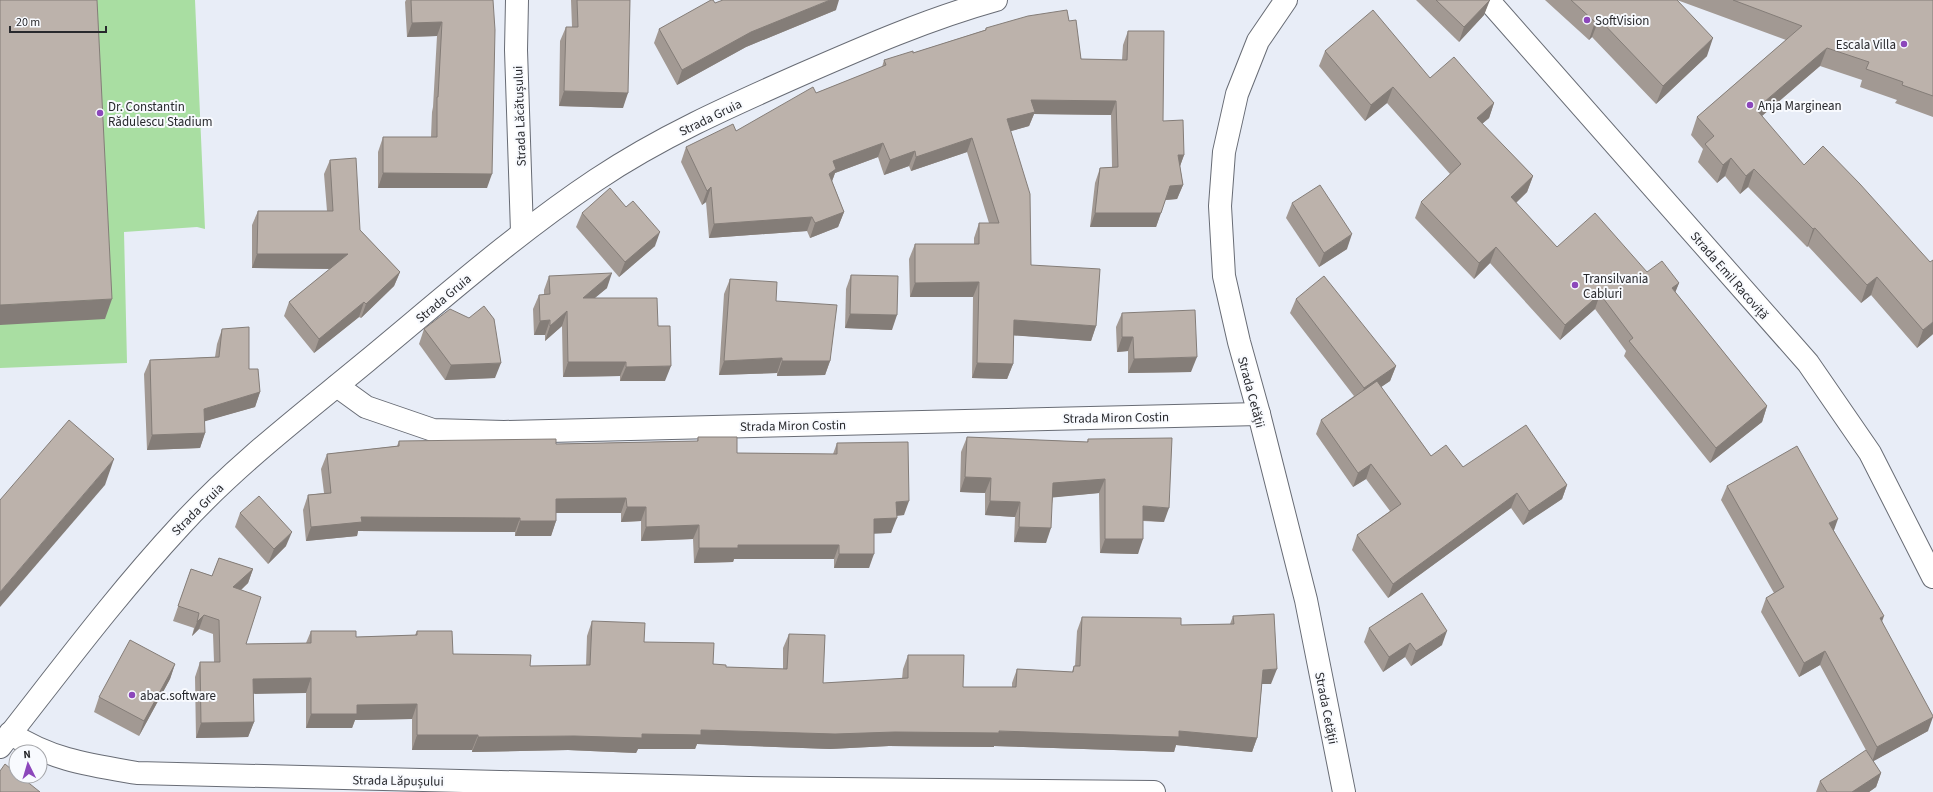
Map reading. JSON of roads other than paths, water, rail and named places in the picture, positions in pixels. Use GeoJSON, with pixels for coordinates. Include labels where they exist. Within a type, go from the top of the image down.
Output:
{"type":"FeatureCollection","features":[{"type":"Feature","properties":{"kind":"street","name":"Strada Lăcătușului"},"geometry":{"type":"LineString","coordinates":[[517,0],[516,50],[522,232]]}},
{"type":"Feature","properties":{"kind":"street","name":"Strada Gruia"},"geometry":{"type":"LineString","coordinates":[[5,740],[52,678],[127,586],[183,522],[247,460],[522,232],[598,178],[670,136],[758,94],[887,37],[966,8],[996,0]]}},
{"type":"Feature","properties":{"kind":"street","name":"Strada Cetății"},"geometry":{"type":"LineString","coordinates":[[1286,0],[1258,41],[1236,94],[1224,152],[1220,206],[1224,276],[1239,342],[1259,414],[1306,600],[1344,792]]}},
{"type":"Feature","properties":{"kind":"street","name":"Strada Emil Racoviță"},"geometry":{"type":"LineString","coordinates":[[1488,0],[1808,363],[1870,453],[1933,577]]}},
{"type":"Feature","properties":{"kind":"street","name":"Strada Miron Costin"},"geometry":{"type":"LineString","coordinates":[[337,386],[366,407],[434,430],[520,431],[1259,414]]}},
{"type":"Feature","properties":{"kind":"street","name":"Strada Lăpușului"},"geometry":{"type":"LineString","coordinates":[[5,740],[30,746],[67,760],[137,773],[749,788],[1154,792]]}},
{"type":"Feature","properties":{"kind":"place","name":"SoftVision"},"geometry":{"type":"Point","coordinates":[1587,20]}},
{"type":"Feature","properties":{"kind":"place","name":"Escala Villa"},"geometry":{"type":"Point","coordinates":[1904,44]}},
{"type":"Feature","properties":{"kind":"place","name":"Anja Marginean"},"geometry":{"type":"Point","coordinates":[1750,105]}},
{"type":"Feature","properties":{"kind":"place","name":"Dr. Constantin Rădulescu Stadium"},"geometry":{"type":"Point","coordinates":[100,113]}},
{"type":"Feature","properties":{"kind":"place","name":"Transilvania Cabluri"},"geometry":{"type":"Point","coordinates":[1575,285]}},
{"type":"Feature","properties":{"kind":"place","name":"abac.software"},"geometry":{"type":"Point","coordinates":[132,695]}}]}
